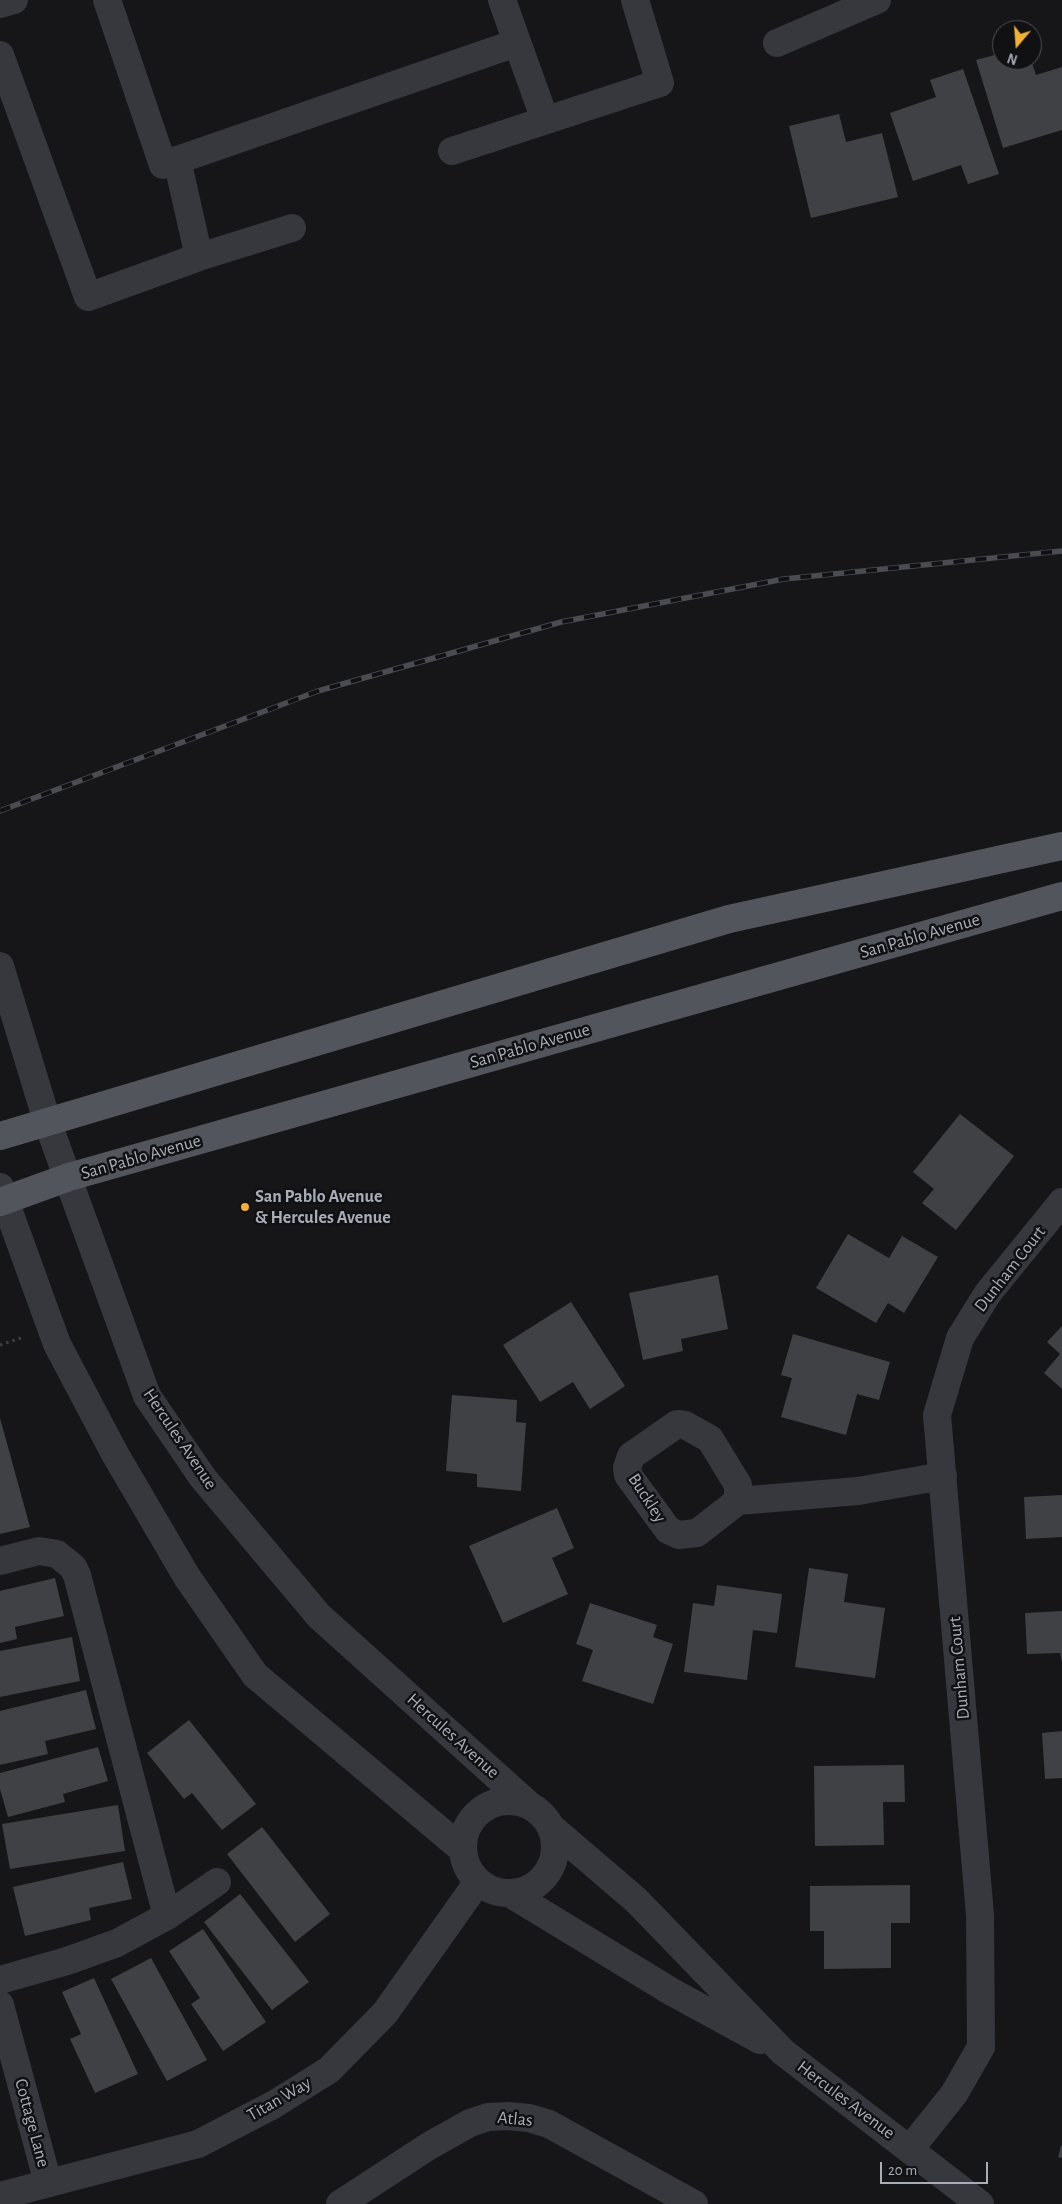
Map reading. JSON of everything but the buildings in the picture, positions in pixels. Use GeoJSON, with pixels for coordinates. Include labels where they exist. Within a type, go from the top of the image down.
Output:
{"type":"FeatureCollection","features":[{"type":"Feature","properties":{"kind":"main road"},"geometry":{"type":"LineString","coordinates":[[0,1136],[729,919],[1062,846]]}},
{"type":"Feature","properties":{"kind":"main road","name":"San Pablo Avenue"},"geometry":{"type":"LineString","coordinates":[[2,1196],[1062,896]]}},
{"type":"Feature","properties":{"kind":"street"},"geometry":{"type":"LineString","coordinates":[[0,4],[14,0]]}},
{"type":"Feature","properties":{"kind":"street"},"geometry":{"type":"LineString","coordinates":[[107,0],[164,165],[516,43]]}},
{"type":"Feature","properties":{"kind":"street"},"geometry":{"type":"LineString","coordinates":[[502,0],[545,120]]}},
{"type":"Feature","properties":{"kind":"street"},"geometry":{"type":"LineString","coordinates":[[452,151],[660,83],[635,0]]}},
{"type":"Feature","properties":{"kind":"street"},"geometry":{"type":"LineString","coordinates":[[777,43],[877,0]]}},
{"type":"Feature","properties":{"kind":"street"},"geometry":{"type":"LineString","coordinates":[[0,55],[88,297],[199,257],[292,228]]}},
{"type":"Feature","properties":{"kind":"street"},"geometry":{"type":"LineString","coordinates":[[177,160],[199,257]]}},
{"type":"Feature","properties":{"kind":"street","name":"Hercules Avenue"},"geometry":{"type":"LineString","coordinates":[[0,966],[47,1121],[69,1177],[147,1396],[203,1478],[319,1616],[530,1806]]}},
{"type":"Feature","properties":{"kind":"street"},"geometry":{"type":"LineString","coordinates":[[2,1196],[57,1344],[106,1438],[187,1577],[255,1675],[462,1849]]}},
{"type":"Feature","properties":{"kind":"street","name":"Dunham Court"},"geometry":{"type":"LineString","coordinates":[[910,2149],[954,2094],[981,2047],[979,1988],[980,1915],[937,1415],[960,1338],[988,1294],[1062,1202]]}},
{"type":"Feature","properties":{"kind":"street"},"geometry":{"type":"LineString","coordinates":[[738,1501],[858,1491],[943,1476]]}},
{"type":"Feature","properties":{"kind":"street"},"geometry":{"type":"LineString","coordinates":[[0,1561],[39,1551],[57,1554],[73,1567],[167,1916]]}},
{"type":"Feature","properties":{"kind":"street"},"geometry":{"type":"LineString","coordinates":[[515,1801],[530,1806],[544,1816],[552,1829],[556,1845],[554,1861],[548,1874],[538,1884],[525,1891],[511,1894],[496,1892],[478,1883],[465,1864],[462,1849],[464,1833],[472,1819],[484,1808],[499,1802],[515,1801]]}},
{"type":"Feature","properties":{"kind":"street","name":"Hercules Avenue"},"geometry":{"type":"LineString","coordinates":[[552,1829],[636,1900],[783,2052],[980,2204]]}},
{"type":"Feature","properties":{"kind":"street"},"geometry":{"type":"LineString","coordinates":[[0,1980],[91,1953],[117,1943],[167,1916],[217,1882]]}},
{"type":"Feature","properties":{"kind":"street","name":"Titan Way"},"geometry":{"type":"LineString","coordinates":[[0,2196],[198,2144],[273,2104],[329,2070],[385,2014],[478,1883]]}},
{"type":"Feature","properties":{"kind":"street","name":"Hercules Avenue"},"geometry":{"type":"LineString","coordinates":[[511,1894],[672,1992],[783,2052]]}},
{"type":"Feature","properties":{"kind":"street","name":"Cottage Lane"},"geometry":{"type":"LineString","coordinates":[[0,2005],[48,2183]]}},
{"type":"Feature","properties":{"kind":"street","name":"Atlas"},"geometry":{"type":"LineString","coordinates":[[340,2204],[429,2146],[470,2123],[488,2117],[508,2116],[529,2118],[549,2124],[694,2204]]}},
{"type":"Feature","properties":{"kind":"path"},"geometry":{"type":"LineString","coordinates":[[0,1345],[23,1337]]}},
{"type":"Feature","properties":{"kind":"railway"},"geometry":{"type":"LineString","coordinates":[[0,811],[318,691],[561,622],[784,579],[1062,551]]}},
{"type":"Feature","properties":{"kind":"place","name":"San Pablo Avenue & Hercules Avenue"},"geometry":{"type":"Point","coordinates":[245,1207]}}]}
